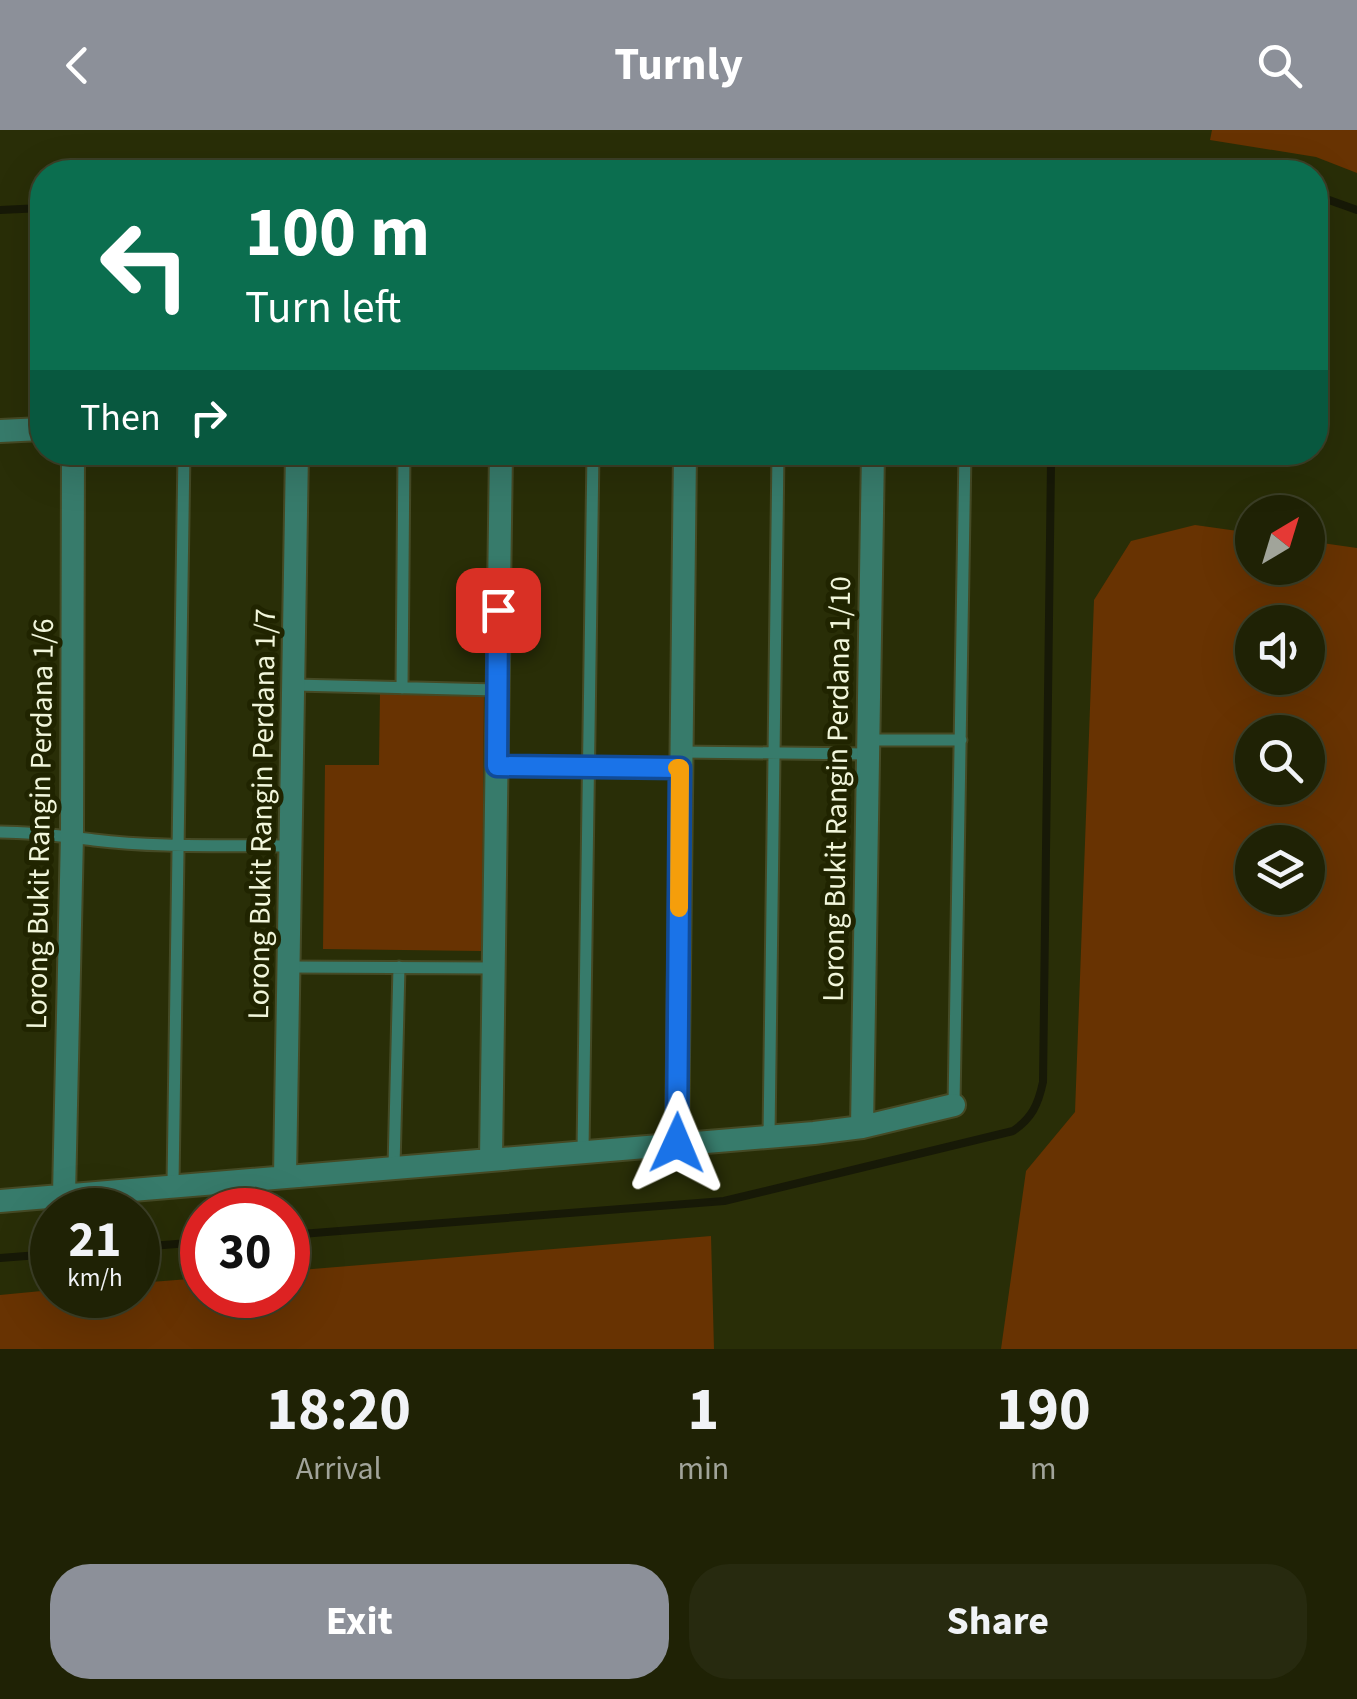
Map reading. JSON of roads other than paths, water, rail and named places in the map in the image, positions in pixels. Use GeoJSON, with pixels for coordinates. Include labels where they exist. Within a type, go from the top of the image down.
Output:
{"type":"FeatureCollection","features":[{"type":"Feature","properties":{"kind":"street"},"geometry":{"type":"LineString","coordinates":[[0,431],[30,430]]}},
{"type":"Feature","properties":{"kind":"street","name":"Lorong Bukit Rangin Perdana 1/6"},"geometry":{"type":"LineString","coordinates":[[64,1188],[72,835],[73,465]]}},
{"type":"Feature","properties":{"kind":"street","name":"Lorong Bukit Rangin Perdana 1/7"},"geometry":{"type":"LineString","coordinates":[[285,1176],[297,465]]}},
{"type":"Feature","properties":{"kind":"street"},"geometry":{"type":"LineString","coordinates":[[491,1158],[502,465]]}},
{"type":"Feature","properties":{"kind":"street"},"geometry":{"type":"LineString","coordinates":[[677,1143],[686,465]]}},
{"type":"Feature","properties":{"kind":"street","name":"Lorong Bukit Rangin Perdana 1/10"},"geometry":{"type":"LineString","coordinates":[[862,1127],[872,465]]}},
{"type":"Feature","properties":{"kind":"street"},"geometry":{"type":"LineString","coordinates":[[133,1188],[862,1127],[954,1105]]}},
{"type":"Feature","properties":{"kind":"street"},"geometry":{"type":"LineString","coordinates":[[0,1201],[30,1198]]}},
{"type":"Feature","properties":{"kind":"lane"},"geometry":{"type":"LineString","coordinates":[[173,1184],[184,465]]}},
{"type":"Feature","properties":{"kind":"lane"},"geometry":{"type":"LineString","coordinates":[[402,688],[404,465]]}},
{"type":"Feature","properties":{"kind":"lane"},"geometry":{"type":"LineString","coordinates":[[583,1151],[593,465]]}},
{"type":"Feature","properties":{"kind":"lane"},"geometry":{"type":"LineString","coordinates":[[769,1136],[778,465]]}},
{"type":"Feature","properties":{"kind":"lane"},"geometry":{"type":"LineString","coordinates":[[954,1105],[965,465]]}},
{"type":"Feature","properties":{"kind":"lane"},"geometry":{"type":"LineString","coordinates":[[294,685],[496,690]]}},
{"type":"Feature","properties":{"kind":"lane"},"geometry":{"type":"LineString","coordinates":[[497,766],[588,767],[960,740]]}},
{"type":"Feature","properties":{"kind":"lane"},"geometry":{"type":"LineString","coordinates":[[0,832],[180,845],[291,846]]}},
{"type":"Feature","properties":{"kind":"lane"},"geometry":{"type":"LineString","coordinates":[[289,967],[495,968]]}},
{"type":"Feature","properties":{"kind":"lane"},"geometry":{"type":"LineString","coordinates":[[394,1167],[399,967]]}},
{"type":"Feature","properties":{"kind":"waterway"},"geometry":{"type":"LineString","coordinates":[[1328,200],[1357,210]]}},
{"type":"Feature","properties":{"kind":"waterway"},"geometry":{"type":"LineString","coordinates":[[0,210],[30,209]]}},
{"type":"Feature","properties":{"kind":"waterway"},"geometry":{"type":"LineString","coordinates":[[310,1233],[724,1201],[1013,1131],[1030,1116],[1043,1082],[1051,465]]}},
{"type":"Feature","properties":{"kind":"waterway"},"geometry":{"type":"LineString","coordinates":[[160,1245],[180,1244]]}},
{"type":"Feature","properties":{"kind":"waterway"},"geometry":{"type":"LineString","coordinates":[[0,1258],[30,1256]]}}]}
